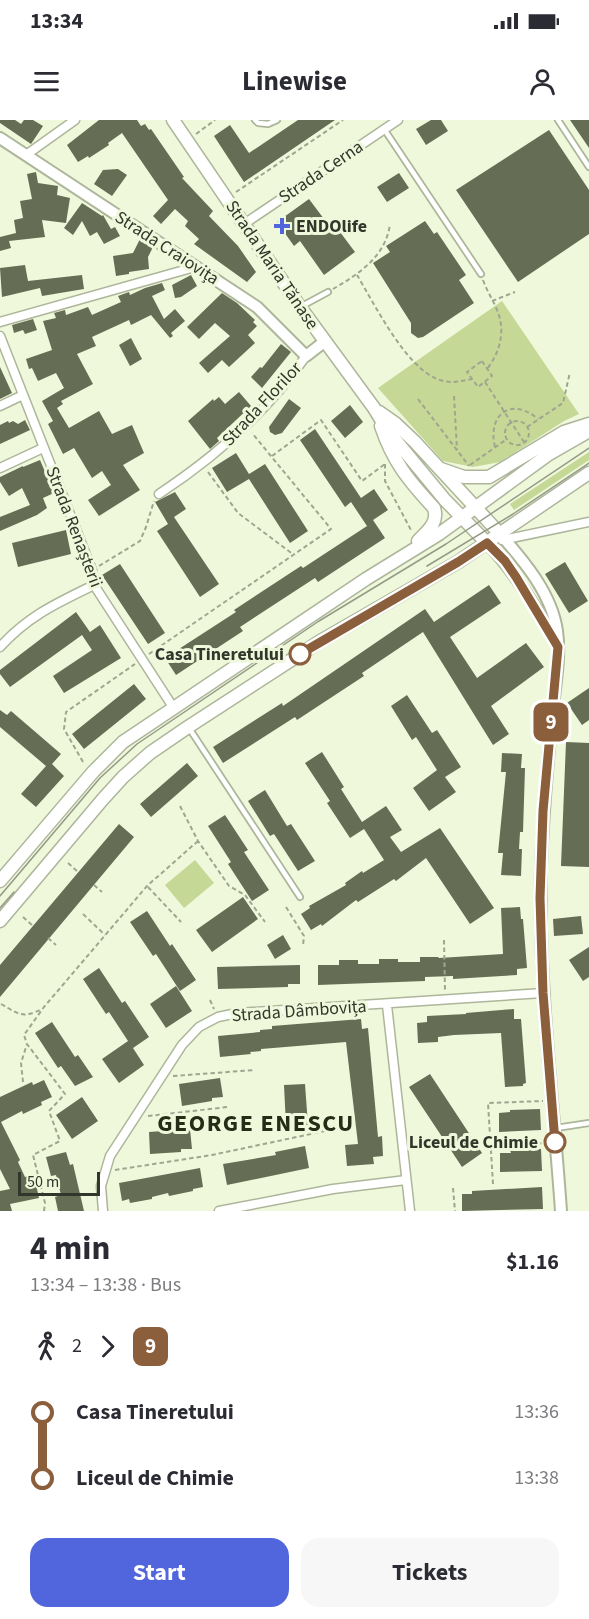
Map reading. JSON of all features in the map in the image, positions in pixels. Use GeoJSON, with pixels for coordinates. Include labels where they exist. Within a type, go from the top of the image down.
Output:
{"type":"FeatureCollection","features":[{"type":"Feature","properties":{"kind":"main road","name":"Strada Maria Tănase"},"geometry":{"type":"LineString","coordinates":[[174,120],[324,342],[374,408],[388,431],[445,500],[487,543]]}},
{"type":"Feature","properties":{"kind":"main road","name":"Strada Maria Tănase"},"geometry":{"type":"LineString","coordinates":[[374,408],[396,424],[502,537]]}},
{"type":"Feature","properties":{"kind":"main road"},"geometry":{"type":"LineString","coordinates":[[374,408],[388,447],[399,467],[434,508],[436,514],[433,525],[405,555]]}},
{"type":"Feature","properties":{"kind":"main road"},"geometry":{"type":"LineString","coordinates":[[439,469],[464,477],[489,477],[564,432],[589,424]]}},
{"type":"Feature","properties":{"kind":"main road"},"geometry":{"type":"LineString","coordinates":[[0,881],[93,772],[123,742],[463,516],[549,454],[589,431]]}},
{"type":"Feature","properties":{"kind":"main road"},"geometry":{"type":"LineString","coordinates":[[0,921],[123,777],[150,753],[319,642],[487,543],[502,537],[589,473]]}},
{"type":"Feature","properties":{"kind":"street"},"geometry":{"type":"LineString","coordinates":[[26,155],[75,120]]}},
{"type":"Feature","properties":{"kind":"street","name":"Strada Cerna"},"geometry":{"type":"LineString","coordinates":[[244,224],[385,125],[398,120]]}},
{"type":"Feature","properties":{"kind":"street","name":"Strada Craiovița"},"geometry":{"type":"LineString","coordinates":[[0,138],[257,308],[306,356]]}},
{"type":"Feature","properties":{"kind":"street"},"geometry":{"type":"LineString","coordinates":[[0,322],[195,267]]}},
{"type":"Feature","properties":{"kind":"street","name":"Strada Renașterii"},"geometry":{"type":"LineString","coordinates":[[0,336],[92,570],[94,585],[173,707]]}},
{"type":"Feature","properties":{"kind":"street"},"geometry":{"type":"LineString","coordinates":[[306,356],[324,342]]}},
{"type":"Feature","properties":{"kind":"street","name":"Strada Florilor"},"geometry":{"type":"LineString","coordinates":[[159,494],[202,465],[246,427],[306,356]]}},
{"type":"Feature","properties":{"kind":"street"},"geometry":{"type":"LineString","coordinates":[[0,406],[23,395]]}},
{"type":"Feature","properties":{"kind":"street"},"geometry":{"type":"LineString","coordinates":[[0,468],[44,448]]}},
{"type":"Feature","properties":{"kind":"street"},"geometry":{"type":"LineString","coordinates":[[502,537],[589,522]]}},
{"type":"Feature","properties":{"kind":"street"},"geometry":{"type":"LineString","coordinates":[[502,537],[519,556],[549,603],[554,616],[558,647],[543,811],[540,898],[543,993],[561,1211]]}},
{"type":"Feature","properties":{"kind":"street"},"geometry":{"type":"LineString","coordinates":[[487,543],[505,561],[516,577],[558,647]]}},
{"type":"Feature","properties":{"kind":"street"},"geometry":{"type":"LineString","coordinates":[[0,647],[15,630],[37,613],[94,585]]}},
{"type":"Feature","properties":{"kind":"street","name":"Strada Dâmbovița"},"geometry":{"type":"LineString","coordinates":[[103,1211],[101,1186],[110,1156],[182,1045],[199,1027],[218,1017],[237,1013],[387,1005],[543,993]]}},
{"type":"Feature","properties":{"kind":"street"},"geometry":{"type":"LineString","coordinates":[[387,1005],[410,1211]]}},
{"type":"Feature","properties":{"kind":"street"},"geometry":{"type":"LineString","coordinates":[[219,1211],[333,1190],[406,1180]]}},
{"type":"Feature","properties":{"kind":"lane"},"geometry":{"type":"LineString","coordinates":[[255,120],[258,123],[268,124],[277,120]]}},
{"type":"Feature","properties":{"kind":"lane"},"geometry":{"type":"LineString","coordinates":[[558,120],[589,167]]}},
{"type":"Feature","properties":{"kind":"lane"},"geometry":{"type":"LineString","coordinates":[[385,125],[481,274]]}},
{"type":"Feature","properties":{"kind":"lane"},"geometry":{"type":"LineString","coordinates":[[300,307],[328,292]]}},
{"type":"Feature","properties":{"kind":"lane"},"geometry":{"type":"LineString","coordinates":[[188,727],[300,897]]}},
{"type":"Feature","properties":{"kind":"lane"},"geometry":{"type":"LineString","coordinates":[[554,1128],[589,1123]]}},
{"type":"Feature","properties":{"kind":"path"},"geometry":{"type":"LineString","coordinates":[[188,141],[215,120]]}},
{"type":"Feature","properties":{"kind":"path"},"geometry":{"type":"LineString","coordinates":[[227,199],[343,120]]}},
{"type":"Feature","properties":{"kind":"path"},"geometry":{"type":"LineString","coordinates":[[328,292],[357,275],[383,249],[390,224]]}},
{"type":"Feature","properties":{"kind":"path"},"geometry":{"type":"LineString","coordinates":[[481,274],[497,309],[501,334],[499,348],[487,369]]}},
{"type":"Feature","properties":{"kind":"path"},"geometry":{"type":"LineString","coordinates":[[357,275],[405,352],[422,371],[441,381],[457,382],[472,379]]}},
{"type":"Feature","properties":{"kind":"path"},"geometry":{"type":"LineString","coordinates":[[492,301],[515,292]]}},
{"type":"Feature","properties":{"kind":"path"},"geometry":{"type":"LineString","coordinates":[[482,361],[492,376],[477,387],[472,379],[467,372],[482,361]]}},
{"type":"Feature","properties":{"kind":"path"},"geometry":{"type":"LineString","coordinates":[[527,427],[563,403],[570,372]]}},
{"type":"Feature","properties":{"kind":"path"},"geometry":{"type":"LineString","coordinates":[[485,382],[525,442]]}},
{"type":"Feature","properties":{"kind":"path"},"geometry":{"type":"LineString","coordinates":[[454,396],[457,450]]}},
{"type":"Feature","properties":{"kind":"path"},"geometry":{"type":"LineString","coordinates":[[418,399],[469,465],[507,439]]}},
{"type":"Feature","properties":{"kind":"path"},"geometry":{"type":"LineString","coordinates":[[495,447],[493,428],[500,415],[508,409],[523,409],[538,419]]}},
{"type":"Feature","properties":{"kind":"path"},"geometry":{"type":"LineString","coordinates":[[272,456],[321,420],[362,481],[385,464]]}},
{"type":"Feature","properties":{"kind":"path"},"geometry":{"type":"LineString","coordinates":[[519,422],[527,427],[529,436],[525,442],[514,444],[507,439],[506,429],[511,423],[519,422]]}},
{"type":"Feature","properties":{"kind":"path"},"geometry":{"type":"LineString","coordinates":[[83,762],[64,729],[66,712],[331,529],[246,427]]}},
{"type":"Feature","properties":{"kind":"path"},"geometry":{"type":"LineString","coordinates":[[388,447],[385,482],[412,532]]}},
{"type":"Feature","properties":{"kind":"path"},"geometry":{"type":"LineString","coordinates":[[202,465],[238,513],[294,555]]}},
{"type":"Feature","properties":{"kind":"path"},"geometry":{"type":"LineString","coordinates":[[92,570],[140,541],[152,504],[159,494]]}},
{"type":"Feature","properties":{"kind":"path"},"geometry":{"type":"LineString","coordinates":[[180,806],[198,841],[229,886],[245,895],[265,922]]}},
{"type":"Feature","properties":{"kind":"path"},"geometry":{"type":"LineString","coordinates":[[44,1211],[45,1203],[33,1155],[60,1141],[49,1111],[65,1094],[27,1044],[24,1035],[147,886],[198,841]]}},
{"type":"Feature","properties":{"kind":"path"},"geometry":{"type":"LineString","coordinates":[[68,862],[78,872]]}},
{"type":"Feature","properties":{"kind":"path"},"geometry":{"type":"LineString","coordinates":[[93,885],[102,892]]}},
{"type":"Feature","properties":{"kind":"path"},"geometry":{"type":"LineString","coordinates":[[147,886],[181,922]]}},
{"type":"Feature","properties":{"kind":"path"},"geometry":{"type":"LineString","coordinates":[[286,907],[304,936],[303,945]]}},
{"type":"Feature","properties":{"kind":"path"},"geometry":{"type":"LineString","coordinates":[[83,914],[106,935]]}},
{"type":"Feature","properties":{"kind":"path"},"geometry":{"type":"LineString","coordinates":[[23,916],[33,926]]}},
{"type":"Feature","properties":{"kind":"path"},"geometry":{"type":"LineString","coordinates":[[48,938],[56,945]]}},
{"type":"Feature","properties":{"kind":"path"},"geometry":{"type":"LineString","coordinates":[[444,940],[445,1000]]}},
{"type":"Feature","properties":{"kind":"path"},"geometry":{"type":"LineString","coordinates":[[1,1004],[22,1015],[29,1015],[44,1008]]}},
{"type":"Feature","properties":{"kind":"path"},"geometry":{"type":"LineString","coordinates":[[22,1082],[21,1062],[27,1044]]}},
{"type":"Feature","properties":{"kind":"path"},"geometry":{"type":"LineString","coordinates":[[161,1077],[255,1070]]}},
{"type":"Feature","properties":{"kind":"path"},"geometry":{"type":"LineString","coordinates":[[493,1184],[488,1103],[552,1100]]}},
{"type":"Feature","properties":{"kind":"path"},"geometry":{"type":"LineString","coordinates":[[135,1118],[228,1107]]}},
{"type":"Feature","properties":{"kind":"path"},"geometry":{"type":"LineString","coordinates":[[104,1172],[212,1155],[325,1131]]}},
{"type":"Feature","properties":{"kind":"path"},"geometry":{"type":"LineString","coordinates":[[491,1146],[555,1143]]}},
{"type":"Feature","properties":{"kind":"path"},"geometry":{"type":"LineString","coordinates":[[453,1188],[455,1211]]}},
{"type":"Feature","properties":{"kind":"green space"},"geometry":{"type":"Polygon","coordinates":[[[502,301],[579,414],[564,421],[500,462],[473,467],[443,461],[378,388],[502,301]]]}},
{"type":"Feature","properties":{"kind":"green space"},"geometry":{"type":"Polygon","coordinates":[[[589,452],[589,460],[514,510],[510,504],[589,452]]]}},
{"type":"Feature","properties":{"kind":"green space"},"geometry":{"type":"Polygon","coordinates":[[[195,860],[214,883],[184,908],[165,885],[195,860]]]}},
{"type":"Feature","properties":{"kind":"building"},"geometry":{"type":"Polygon","coordinates":[[[0,120],[15,120],[21,124],[24,120],[33,120],[43,126],[31,144],[0,123],[0,120]]]}},
{"type":"Feature","properties":{"kind":"building"},"geometry":{"type":"Polygon","coordinates":[[[99,120],[137,120],[141,126],[145,124],[149,130],[151,129],[184,177],[182,178],[213,211],[209,216],[238,246],[256,272],[247,282],[194,244],[199,239],[185,226],[188,221],[175,209],[161,224],[153,216],[168,200],[122,133],[108,143],[109,145],[78,162],[67,145],[99,120]]]}},
{"type":"Feature","properties":{"kind":"building"},"geometry":{"type":"Polygon","coordinates":[[[298,120],[335,120],[244,182],[214,136],[230,125],[249,153],[298,120]]]}},
{"type":"Feature","properties":{"kind":"building"},"geometry":{"type":"Polygon","coordinates":[[[431,120],[441,120],[448,131],[426,145],[416,129],[431,120]]]}},
{"type":"Feature","properties":{"kind":"building"},"geometry":{"type":"Polygon","coordinates":[[[570,120],[589,120],[589,148],[570,120]]]}},
{"type":"Feature","properties":{"kind":"building"},"geometry":{"type":"Polygon","coordinates":[[[549,130],[589,190],[589,234],[518,282],[456,190],[549,130]]]}},
{"type":"Feature","properties":{"kind":"building"},"geometry":{"type":"Polygon","coordinates":[[[118,169],[127,175],[112,196],[94,184],[103,170],[118,169]]]}},
{"type":"Feature","properties":{"kind":"building"},"geometry":{"type":"Polygon","coordinates":[[[36,172],[38,183],[58,186],[57,195],[70,198],[66,223],[42,220],[45,237],[9,241],[11,248],[0,251],[0,237],[16,233],[14,220],[23,218],[20,201],[32,199],[27,174],[36,172]]]}},
{"type":"Feature","properties":{"kind":"building"},"geometry":{"type":"Polygon","coordinates":[[[399,173],[409,188],[387,202],[377,187],[399,173]]]}},
{"type":"Feature","properties":{"kind":"building"},"geometry":{"type":"Polygon","coordinates":[[[309,199],[330,227],[334,224],[355,252],[324,275],[300,241],[294,246],[277,222],[309,199]]]}},
{"type":"Feature","properties":{"kind":"building"},"geometry":{"type":"Polygon","coordinates":[[[82,203],[103,215],[111,229],[115,227],[120,236],[104,244],[97,232],[90,236],[82,221],[73,235],[64,228],[82,203]]]}},
{"type":"Feature","properties":{"kind":"building"},"geometry":{"type":"Polygon","coordinates":[[[425,221],[434,234],[437,232],[466,275],[459,280],[474,303],[423,337],[418,338],[411,333],[411,323],[373,263],[390,252],[386,246],[425,221]]]}},
{"type":"Feature","properties":{"kind":"building"},"geometry":{"type":"Polygon","coordinates":[[[140,239],[153,247],[148,257],[149,269],[116,276],[113,256],[133,253],[140,239]]]}},
{"type":"Feature","properties":{"kind":"building"},"geometry":{"type":"Polygon","coordinates":[[[25,265],[28,281],[82,275],[84,289],[42,296],[40,288],[2,297],[0,268],[25,265]]]}},
{"type":"Feature","properties":{"kind":"building"},"geometry":{"type":"Polygon","coordinates":[[[191,275],[197,286],[181,297],[175,298],[172,285],[191,275]]]}},
{"type":"Feature","properties":{"kind":"building"},"geometry":{"type":"Polygon","coordinates":[[[162,283],[165,290],[152,296],[164,319],[175,309],[185,321],[171,333],[173,336],[170,338],[151,315],[131,325],[129,320],[92,337],[96,346],[77,354],[93,384],[61,401],[63,404],[57,408],[69,428],[99,411],[112,434],[132,425],[144,453],[123,465],[140,490],[99,516],[88,500],[111,485],[102,471],[92,478],[74,448],[63,454],[48,424],[53,421],[42,401],[64,388],[56,373],[38,381],[32,368],[29,369],[26,359],[52,350],[43,321],[56,318],[54,313],[65,310],[66,315],[88,307],[92,315],[121,302],[118,296],[129,292],[130,295],[162,283]]]}},
{"type":"Feature","properties":{"kind":"building"},"geometry":{"type":"Polygon","coordinates":[[[222,293],[255,320],[253,322],[257,326],[248,335],[255,343],[229,367],[222,360],[208,373],[199,363],[230,336],[215,323],[199,339],[187,327],[222,293]]]}},
{"type":"Feature","properties":{"kind":"building"},"geometry":{"type":"Polygon","coordinates":[[[33,319],[37,330],[25,334],[23,330],[14,333],[12,325],[33,319]]]}},
{"type":"Feature","properties":{"kind":"building"},"geometry":{"type":"Polygon","coordinates":[[[131,338],[142,359],[130,366],[119,345],[131,338]]]}},
{"type":"Feature","properties":{"kind":"building"},"geometry":{"type":"Polygon","coordinates":[[[281,344],[291,352],[262,388],[251,377],[260,367],[262,368],[281,344]]]}},
{"type":"Feature","properties":{"kind":"building"},"geometry":{"type":"Polygon","coordinates":[[[0,367],[12,393],[0,399],[0,367]]]}},
{"type":"Feature","properties":{"kind":"building"},"geometry":{"type":"Polygon","coordinates":[[[239,392],[251,406],[217,438],[219,441],[210,449],[188,421],[213,399],[214,401],[219,397],[225,404],[239,392]]]}},
{"type":"Feature","properties":{"kind":"building"},"geometry":{"type":"Polygon","coordinates":[[[289,399],[301,408],[282,433],[275,435],[270,432],[269,427],[289,399]]]}},
{"type":"Feature","properties":{"kind":"building"},"geometry":{"type":"Polygon","coordinates":[[[350,405],[363,422],[345,438],[331,421],[350,405]]]}},
{"type":"Feature","properties":{"kind":"building"},"geometry":{"type":"Polygon","coordinates":[[[25,420],[30,430],[0,444],[0,425],[8,421],[18,424],[25,420]]]}},
{"type":"Feature","properties":{"kind":"building"},"geometry":{"type":"Polygon","coordinates":[[[315,429],[361,498],[374,489],[388,510],[373,520],[385,538],[318,582],[315,578],[240,627],[243,631],[176,675],[165,658],[301,566],[303,568],[367,526],[351,502],[345,507],[300,440],[315,429]]]}},
{"type":"Feature","properties":{"kind":"building"},"geometry":{"type":"Polygon","coordinates":[[[236,453],[249,474],[265,464],[308,531],[290,543],[249,479],[227,492],[212,468],[236,453]]]}},
{"type":"Feature","properties":{"kind":"building"},"geometry":{"type":"Polygon","coordinates":[[[40,460],[54,493],[43,498],[47,508],[37,515],[0,531],[0,517],[30,505],[22,488],[9,496],[0,482],[0,477],[40,460]]]}},
{"type":"Feature","properties":{"kind":"building"},"geometry":{"type":"Polygon","coordinates":[[[175,492],[186,509],[174,517],[219,584],[200,597],[157,531],[168,524],[155,502],[175,492]]]}},
{"type":"Feature","properties":{"kind":"building"},"geometry":{"type":"Polygon","coordinates":[[[66,530],[71,554],[18,567],[12,543],[66,530]]]}},
{"type":"Feature","properties":{"kind":"building"},"geometry":{"type":"Polygon","coordinates":[[[565,562],[588,601],[569,613],[545,574],[565,562]]]}},
{"type":"Feature","properties":{"kind":"building"},"geometry":{"type":"Polygon","coordinates":[[[120,564],[165,633],[148,644],[102,575],[120,564]]]}},
{"type":"Feature","properties":{"kind":"building"},"geometry":{"type":"Polygon","coordinates":[[[489,585],[501,603],[450,637],[477,678],[526,643],[544,667],[491,706],[509,734],[493,745],[423,632],[362,673],[364,676],[297,720],[295,717],[223,763],[213,747],[282,703],[283,706],[425,609],[434,622],[489,585]]]}},
{"type":"Feature","properties":{"kind":"building"},"geometry":{"type":"Polygon","coordinates":[[[76,612],[90,632],[100,625],[121,658],[64,693],[53,676],[92,650],[82,635],[10,687],[0,674],[0,670],[76,612]]]}},
{"type":"Feature","properties":{"kind":"building"},"geometry":{"type":"Polygon","coordinates":[[[134,684],[146,699],[84,749],[72,734],[134,684]]]}},
{"type":"Feature","properties":{"kind":"building"},"geometry":{"type":"Polygon","coordinates":[[[589,688],[589,720],[582,725],[567,703],[589,688]]]}},
{"type":"Feature","properties":{"kind":"building"},"geometry":{"type":"Polygon","coordinates":[[[407,695],[432,733],[437,730],[461,767],[445,777],[456,792],[429,811],[413,788],[437,770],[416,737],[412,740],[391,706],[407,695]]]}},
{"type":"Feature","properties":{"kind":"building"},"geometry":{"type":"Polygon","coordinates":[[[0,710],[7,715],[11,711],[61,754],[52,764],[64,776],[36,807],[21,794],[46,766],[0,727],[0,710]]]}},
{"type":"Feature","properties":{"kind":"building"},"geometry":{"type":"Polygon","coordinates":[[[566,742],[589,743],[589,867],[561,866],[566,742]]]}},
{"type":"Feature","properties":{"kind":"building"},"geometry":{"type":"Polygon","coordinates":[[[322,752],[344,787],[341,789],[362,822],[386,806],[402,830],[390,837],[401,852],[440,828],[494,908],[470,924],[426,858],[396,881],[394,879],[358,902],[356,900],[322,926],[321,924],[311,930],[301,914],[310,908],[309,906],[346,885],[345,883],[362,871],[363,873],[384,860],[364,829],[350,838],[327,803],[330,801],[305,763],[322,752]]]}},
{"type":"Feature","properties":{"kind":"building"},"geometry":{"type":"Polygon","coordinates":[[[502,753],[522,754],[521,768],[525,768],[523,832],[520,832],[519,849],[522,849],[521,876],[501,875],[503,853],[498,853],[506,772],[501,772],[502,753]]]}},
{"type":"Feature","properties":{"kind":"building"},"geometry":{"type":"Polygon","coordinates":[[[187,763],[198,776],[151,817],[140,804],[187,763]]]}},
{"type":"Feature","properties":{"kind":"building"},"geometry":{"type":"Polygon","coordinates":[[[265,790],[287,826],[291,824],[315,861],[298,871],[274,834],[270,836],[248,801],[265,790]]]}},
{"type":"Feature","properties":{"kind":"building"},"geometry":{"type":"Polygon","coordinates":[[[225,815],[248,850],[244,852],[269,890],[252,901],[228,864],[231,862],[208,826],[225,815]]]}},
{"type":"Feature","properties":{"kind":"building"},"geometry":{"type":"Polygon","coordinates":[[[119,824],[134,837],[0,997],[0,965],[119,824]]]}},
{"type":"Feature","properties":{"kind":"building"},"geometry":{"type":"Polygon","coordinates":[[[243,897],[258,919],[212,952],[196,930],[243,897]]]}},
{"type":"Feature","properties":{"kind":"building"},"geometry":{"type":"Polygon","coordinates":[[[520,907],[527,968],[517,969],[517,975],[453,979],[453,976],[425,977],[425,981],[318,985],[318,965],[339,965],[339,960],[358,960],[358,964],[379,964],[379,959],[420,962],[420,957],[503,954],[501,908],[520,907]]]}},
{"type":"Feature","properties":{"kind":"building"},"geometry":{"type":"Polygon","coordinates":[[[147,911],[196,980],[180,991],[156,954],[153,956],[130,922],[147,911]]]}},
{"type":"Feature","properties":{"kind":"building"},"geometry":{"type":"Polygon","coordinates":[[[581,916],[583,934],[554,936],[553,919],[581,916]]]}},
{"type":"Feature","properties":{"kind":"building"},"geometry":{"type":"Polygon","coordinates":[[[283,935],[291,949],[275,959],[267,945],[283,935]]]}},
{"type":"Feature","properties":{"kind":"building"},"geometry":{"type":"Polygon","coordinates":[[[589,947],[589,977],[583,981],[569,960],[589,947]]]}},
{"type":"Feature","properties":{"kind":"building"},"geometry":{"type":"Polygon","coordinates":[[[300,965],[300,984],[288,984],[288,987],[218,989],[217,967],[300,965]]]}},
{"type":"Feature","properties":{"kind":"building"},"geometry":{"type":"Polygon","coordinates":[[[99,968],[122,1003],[125,1001],[149,1037],[133,1048],[144,1065],[119,1083],[102,1059],[128,1041],[109,1012],[106,1014],[83,979],[99,968]]]}},
{"type":"Feature","properties":{"kind":"building"},"geometry":{"type":"Polygon","coordinates":[[[176,986],[192,1011],[166,1028],[150,1004],[176,986]]]}},
{"type":"Feature","properties":{"kind":"building"},"geometry":{"type":"Polygon","coordinates":[[[514,1009],[514,1019],[521,1019],[526,1083],[523,1086],[505,1087],[501,1033],[454,1035],[438,1037],[438,1042],[418,1043],[417,1023],[427,1022],[427,1016],[514,1009]]]}},
{"type":"Feature","properties":{"kind":"building"},"geometry":{"type":"Polygon","coordinates":[[[361,1019],[362,1029],[368,1028],[378,1137],[382,1136],[383,1156],[373,1157],[374,1164],[347,1166],[345,1145],[358,1144],[346,1042],[261,1049],[261,1051],[250,1052],[251,1054],[220,1057],[218,1036],[260,1032],[260,1030],[272,1029],[272,1026],[361,1019]]]}},
{"type":"Feature","properties":{"kind":"building"},"geometry":{"type":"Polygon","coordinates":[[[52,1022],[75,1057],[78,1055],[93,1077],[75,1086],[61,1066],[58,1068],[35,1033],[52,1022]]]}},
{"type":"Feature","properties":{"kind":"building"},"geometry":{"type":"Polygon","coordinates":[[[430,1074],[482,1153],[462,1167],[409,1087],[430,1074]]]}},
{"type":"Feature","properties":{"kind":"building"},"geometry":{"type":"Polygon","coordinates":[[[220,1078],[223,1097],[182,1106],[179,1084],[220,1078]]]}},
{"type":"Feature","properties":{"kind":"building"},"geometry":{"type":"Polygon","coordinates":[[[44,1080],[52,1097],[41,1102],[42,1105],[23,1114],[22,1111],[1,1122],[20,1160],[18,1162],[25,1177],[34,1175],[39,1198],[10,1204],[12,1211],[0,1211],[0,1191],[10,1189],[0,1169],[0,1097],[32,1082],[33,1085],[44,1080]]]}},
{"type":"Feature","properties":{"kind":"building"},"geometry":{"type":"Polygon","coordinates":[[[305,1084],[308,1125],[286,1126],[284,1085],[305,1084]]]}},
{"type":"Feature","properties":{"kind":"building"},"geometry":{"type":"Polygon","coordinates":[[[82,1097],[98,1121],[72,1139],[56,1115],[82,1097]]]}},
{"type":"Feature","properties":{"kind":"building"},"geometry":{"type":"Polygon","coordinates":[[[540,1109],[541,1130],[499,1132],[499,1113],[510,1112],[510,1110],[540,1109]]]}},
{"type":"Feature","properties":{"kind":"building"},"geometry":{"type":"Polygon","coordinates":[[[190,1129],[192,1149],[150,1154],[149,1132],[190,1129]]]}},
{"type":"Feature","properties":{"kind":"building"},"geometry":{"type":"Polygon","coordinates":[[[305,1146],[309,1168],[227,1185],[223,1164],[276,1155],[275,1152],[305,1146]]]}},
{"type":"Feature","properties":{"kind":"building"},"geometry":{"type":"Polygon","coordinates":[[[541,1149],[542,1171],[500,1172],[500,1153],[511,1153],[510,1150],[541,1149]]]}},
{"type":"Feature","properties":{"kind":"building"},"geometry":{"type":"Polygon","coordinates":[[[66,1152],[70,1165],[73,1164],[84,1211],[58,1211],[55,1197],[61,1195],[56,1175],[51,1176],[46,1157],[66,1152]]]}},
{"type":"Feature","properties":{"kind":"building"},"geometry":{"type":"Polygon","coordinates":[[[200,1168],[203,1187],[130,1203],[129,1199],[122,1201],[119,1183],[200,1168]]]}},
{"type":"Feature","properties":{"kind":"building"},"geometry":{"type":"Polygon","coordinates":[[[542,1187],[543,1209],[462,1211],[462,1194],[472,1194],[472,1191],[542,1187]]]}},
{"type":"Feature","properties":{"kind":"tram line"},"geometry":{"type":"LineString","coordinates":[[0,896],[100,778],[137,744],[319,621],[446,544],[589,448]]}},
{"type":"Feature","properties":{"kind":"tram line"},"geometry":{"type":"LineString","coordinates":[[427,566],[513,514],[589,463]]}},
{"type":"Feature","properties":{"kind":"tram line"},"geometry":{"type":"LineString","coordinates":[[0,908],[14,892]]}},
{"type":"Feature","properties":{"kind":"bus line","name":"9"},"geometry":{"type":"LineString","coordinates":[[300,654],[487,543],[505,561],[516,577],[558,647],[543,811],[540,898],[543,993],[555,1142]]}},
{"type":"Feature","properties":{"kind":"place","name":"ENDOlife"},"geometry":{"type":"Point","coordinates":[282,226]}},
{"type":"Feature","properties":{"kind":"place","name":"Casa Tineretului"},"geometry":{"type":"Point","coordinates":[300,654]}},
{"type":"Feature","properties":{"kind":"place","name":"Liceul de Chimie"},"geometry":{"type":"Point","coordinates":[555,1142]}},
{"type":"Feature","properties":{"kind":"district","name":"GEORGE ENESCU"},"geometry":{"type":"Point","coordinates":[256,1123]}}]}
